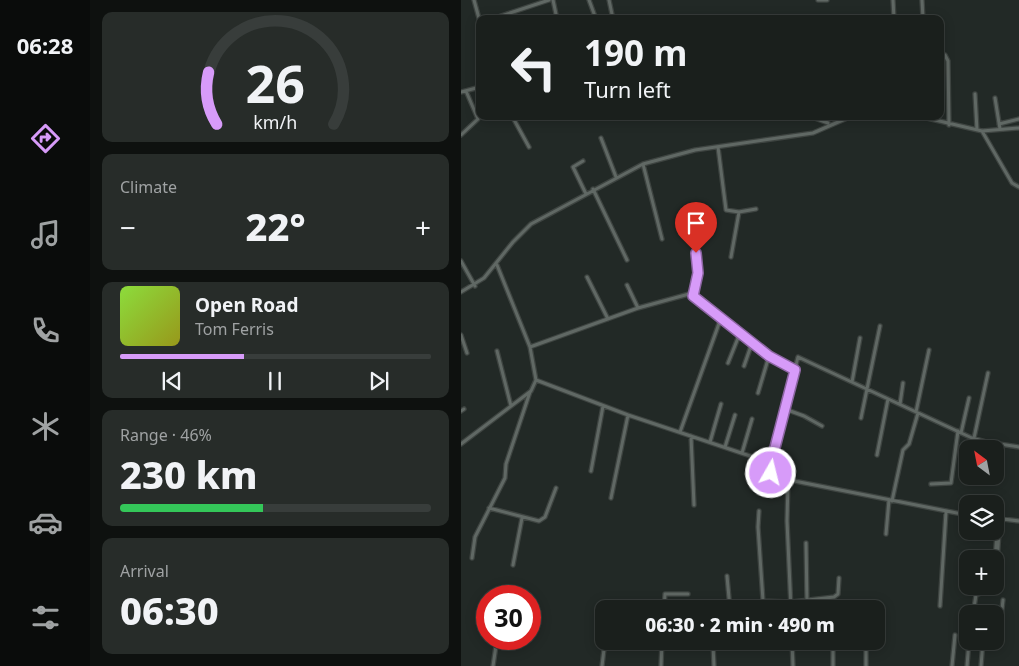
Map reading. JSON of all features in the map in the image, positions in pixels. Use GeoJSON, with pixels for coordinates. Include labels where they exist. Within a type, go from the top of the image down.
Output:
{"type":"FeatureCollection","features":[{"type":"Feature","properties":{"kind":"street"},"geometry":{"type":"LineString","coordinates":[[474,0],[478,15]]}},
{"type":"Feature","properties":{"kind":"street"},"geometry":{"type":"LineString","coordinates":[[504,15],[549,0]]}},
{"type":"Feature","properties":{"kind":"street"},"geometry":{"type":"LineString","coordinates":[[553,0],[556,15]]}},
{"type":"Feature","properties":{"kind":"street"},"geometry":{"type":"LineString","coordinates":[[589,0],[595,15]]}},
{"type":"Feature","properties":{"kind":"street"},"geometry":{"type":"LineString","coordinates":[[609,0],[612,15]]}},
{"type":"Feature","properties":{"kind":"street"},"geometry":{"type":"LineString","coordinates":[[818,0],[827,0]]}},
{"type":"Feature","properties":{"kind":"street"},"geometry":{"type":"LineString","coordinates":[[893,0],[894,15]]}},
{"type":"Feature","properties":{"kind":"street"},"geometry":{"type":"LineString","coordinates":[[922,0],[923,15]]}},
{"type":"Feature","properties":{"kind":"street"},"geometry":{"type":"LineString","coordinates":[[944,56],[948,61],[949,125]]}},
{"type":"Feature","properties":{"kind":"street"},"geometry":{"type":"LineString","coordinates":[[461,92],[476,88]]}},
{"type":"Feature","properties":{"kind":"street"},"geometry":{"type":"LineString","coordinates":[[466,91],[476,114]]}},
{"type":"Feature","properties":{"kind":"street"},"geometry":{"type":"LineString","coordinates":[[975,94],[977,130]]}},
{"type":"Feature","properties":{"kind":"street"},"geometry":{"type":"LineString","coordinates":[[995,98],[1000,129]]}},
{"type":"Feature","properties":{"kind":"street"},"geometry":{"type":"LineString","coordinates":[[999,124],[1019,119]]}},
{"type":"Feature","properties":{"kind":"street"},"geometry":{"type":"LineString","coordinates":[[461,134],[477,120]]}},
{"type":"Feature","properties":{"kind":"street"},"geometry":{"type":"LineString","coordinates":[[514,120],[529,147]]}},
{"type":"Feature","properties":{"kind":"street"},"geometry":{"type":"LineString","coordinates":[[820,120],[828,123]]}},
{"type":"Feature","properties":{"kind":"street"},"geometry":{"type":"LineString","coordinates":[[461,292],[475,286],[497,265],[513,242],[531,224],[593,189],[643,164],[677,154],[813,133],[845,120]]}},
{"type":"Feature","properties":{"kind":"street"},"geometry":{"type":"LineString","coordinates":[[932,120],[982,131],[1019,128]]}},
{"type":"Feature","properties":{"kind":"street"},"geometry":{"type":"LineString","coordinates":[[982,131],[1012,183],[1019,187]]}},
{"type":"Feature","properties":{"kind":"street"},"geometry":{"type":"LineString","coordinates":[[601,138],[616,177]]}},
{"type":"Feature","properties":{"kind":"street"},"geometry":{"type":"LineString","coordinates":[[718,147],[727,210],[739,212],[756,209]]}},
{"type":"Feature","properties":{"kind":"street"},"geometry":{"type":"LineString","coordinates":[[583,162],[573,167],[586,194]]}},
{"type":"Feature","properties":{"kind":"street"},"geometry":{"type":"LineString","coordinates":[[643,164],[662,239]]}},
{"type":"Feature","properties":{"kind":"street"},"geometry":{"type":"LineString","coordinates":[[593,189],[627,260]]}},
{"type":"Feature","properties":{"kind":"street"},"geometry":{"type":"LineString","coordinates":[[731,257],[739,212]]}},
{"type":"Feature","properties":{"kind":"street"},"geometry":{"type":"LineString","coordinates":[[691,221],[698,268],[693,296]]}},
{"type":"Feature","properties":{"kind":"street"},"geometry":{"type":"LineString","coordinates":[[461,261],[475,286]]}},
{"type":"Feature","properties":{"kind":"street"},"geometry":{"type":"LineString","coordinates":[[472,558],[475,536],[505,478],[506,464],[536,380],[530,347],[497,265]]}},
{"type":"Feature","properties":{"kind":"street"},"geometry":{"type":"LineString","coordinates":[[587,277],[608,319]]}},
{"type":"Feature","properties":{"kind":"street"},"geometry":{"type":"LineString","coordinates":[[627,285],[638,308]]}},
{"type":"Feature","properties":{"kind":"street"},"geometry":{"type":"LineString","coordinates":[[530,347],[638,308],[684,294],[693,296],[769,356],[795,370]]}},
{"type":"Feature","properties":{"kind":"street"},"geometry":{"type":"LineString","coordinates":[[680,432],[721,318]]}},
{"type":"Feature","properties":{"kind":"street"},"geometry":{"type":"LineString","coordinates":[[861,418],[880,326]]}},
{"type":"Feature","properties":{"kind":"street"},"geometry":{"type":"LineString","coordinates":[[729,363],[740,333]]}},
{"type":"Feature","properties":{"kind":"street"},"geometry":{"type":"LineString","coordinates":[[461,335],[467,353]]}},
{"type":"Feature","properties":{"kind":"street"},"geometry":{"type":"LineString","coordinates":[[852,382],[860,338]]}},
{"type":"Feature","properties":{"kind":"street"},"geometry":{"type":"LineString","coordinates":[[744,366],[752,343]]}},
{"type":"Feature","properties":{"kind":"street"},"geometry":{"type":"LineString","coordinates":[[886,534],[890,500],[903,450],[909,444],[929,350]]}},
{"type":"Feature","properties":{"kind":"street"},"geometry":{"type":"LineString","coordinates":[[497,351],[511,406]]}},
{"type":"Feature","properties":{"kind":"street"},"geometry":{"type":"LineString","coordinates":[[759,393],[769,356]]}},
{"type":"Feature","properties":{"kind":"street"},"geometry":{"type":"LineString","coordinates":[[959,514],[787,481],[772,476],[771,463],[798,358],[974,438],[1019,447]]}},
{"type":"Feature","properties":{"kind":"street"},"geometry":{"type":"LineString","coordinates":[[974,438],[987,373]]}},
{"type":"Feature","properties":{"kind":"street"},"geometry":{"type":"LineString","coordinates":[[536,380],[628,415],[771,463]]}},
{"type":"Feature","properties":{"kind":"street"},"geometry":{"type":"LineString","coordinates":[[900,404],[903,383]]}},
{"type":"Feature","properties":{"kind":"street"},"geometry":{"type":"LineString","coordinates":[[461,444],[531,391]]}},
{"type":"Feature","properties":{"kind":"street"},"geometry":{"type":"LineString","coordinates":[[931,484],[951,483],[960,432],[969,398]]}},
{"type":"Feature","properties":{"kind":"street"},"geometry":{"type":"LineString","coordinates":[[877,454],[888,399]]}},
{"type":"Feature","properties":{"kind":"street"},"geometry":{"type":"LineString","coordinates":[[710,442],[721,404]]}},
{"type":"Feature","properties":{"kind":"street"},"geometry":{"type":"LineString","coordinates":[[591,471],[603,406]]}},
{"type":"Feature","properties":{"kind":"street"},"geometry":{"type":"LineString","coordinates":[[785,409],[804,416],[822,426]]}},
{"type":"Feature","properties":{"kind":"street"},"geometry":{"type":"LineString","coordinates":[[611,498],[628,415]]}},
{"type":"Feature","properties":{"kind":"street"},"geometry":{"type":"LineString","coordinates":[[725,447],[735,415]]}},
{"type":"Feature","properties":{"kind":"street"},"geometry":{"type":"LineString","coordinates":[[742,453],[752,419]]}},
{"type":"Feature","properties":{"kind":"street"},"geometry":{"type":"LineString","coordinates":[[691,436],[693,505]]}},
{"type":"Feature","properties":{"kind":"street"},"geometry":{"type":"LineString","coordinates":[[787,481],[787,528],[791,600]]}},
{"type":"Feature","properties":{"kind":"street"},"geometry":{"type":"LineString","coordinates":[[489,508],[537,522],[543,519],[556,488]]}},
{"type":"Feature","properties":{"kind":"street"},"geometry":{"type":"LineString","coordinates":[[759,512],[758,527],[762,600]]}},
{"type":"Feature","properties":{"kind":"street"},"geometry":{"type":"LineString","coordinates":[[940,606],[946,512]]}},
{"type":"Feature","properties":{"kind":"street"},"geometry":{"type":"LineString","coordinates":[[513,565],[522,518]]}},
{"type":"Feature","properties":{"kind":"street"},"geometry":{"type":"LineString","coordinates":[[1004,519],[1019,521]]}},
{"type":"Feature","properties":{"kind":"street"},"geometry":{"type":"LineString","coordinates":[[806,542],[807,600]]}},
{"type":"Feature","properties":{"kind":"street"},"geometry":{"type":"LineString","coordinates":[[727,576],[729,600]]}},
{"type":"Feature","properties":{"kind":"street"},"geometry":{"type":"LineString","coordinates":[[813,600],[836,596],[839,578]]}},
{"type":"Feature","properties":{"kind":"street"},"geometry":{"type":"LineString","coordinates":[[665,600],[665,594],[688,594]]}},
{"type":"Feature","properties":{"kind":"street"},"geometry":{"type":"LineString","coordinates":[[1002,605],[1003,600]]}},
{"type":"Feature","properties":{"kind":"street"},"geometry":{"type":"LineString","coordinates":[[952,666],[955,635]]}},
{"type":"Feature","properties":{"kind":"street"},"geometry":{"type":"LineString","coordinates":[[493,666],[495,650]]}},
{"type":"Feature","properties":{"kind":"street"},"geometry":{"type":"LineString","coordinates":[[602,666],[604,650]]}},
{"type":"Feature","properties":{"kind":"street"},"geometry":{"type":"LineString","coordinates":[[661,666],[662,650]]}},
{"type":"Feature","properties":{"kind":"street"},"geometry":{"type":"LineString","coordinates":[[714,650],[714,666]]}},
{"type":"Feature","properties":{"kind":"street"},"geometry":{"type":"LineString","coordinates":[[792,650],[793,666]]}},
{"type":"Feature","properties":{"kind":"street"},"geometry":{"type":"LineString","coordinates":[[866,650],[866,666]]}},
{"type":"Feature","properties":{"kind":"street"},"geometry":{"type":"LineString","coordinates":[[967,666],[968,650]]}},
{"type":"Feature","properties":{"kind":"street"},"geometry":{"type":"LineString","coordinates":[[981,666],[982,650]]}},
{"type":"Feature","properties":{"kind":"street"},"geometry":{"type":"LineString","coordinates":[[833,651],[833,666]]}},
{"type":"Feature","properties":{"kind":"route"},"geometry":{"type":"LineString","coordinates":[[696,253],[698,273],[693,296],[769,356],[795,370],[771,463],[771,473]]}}]}
